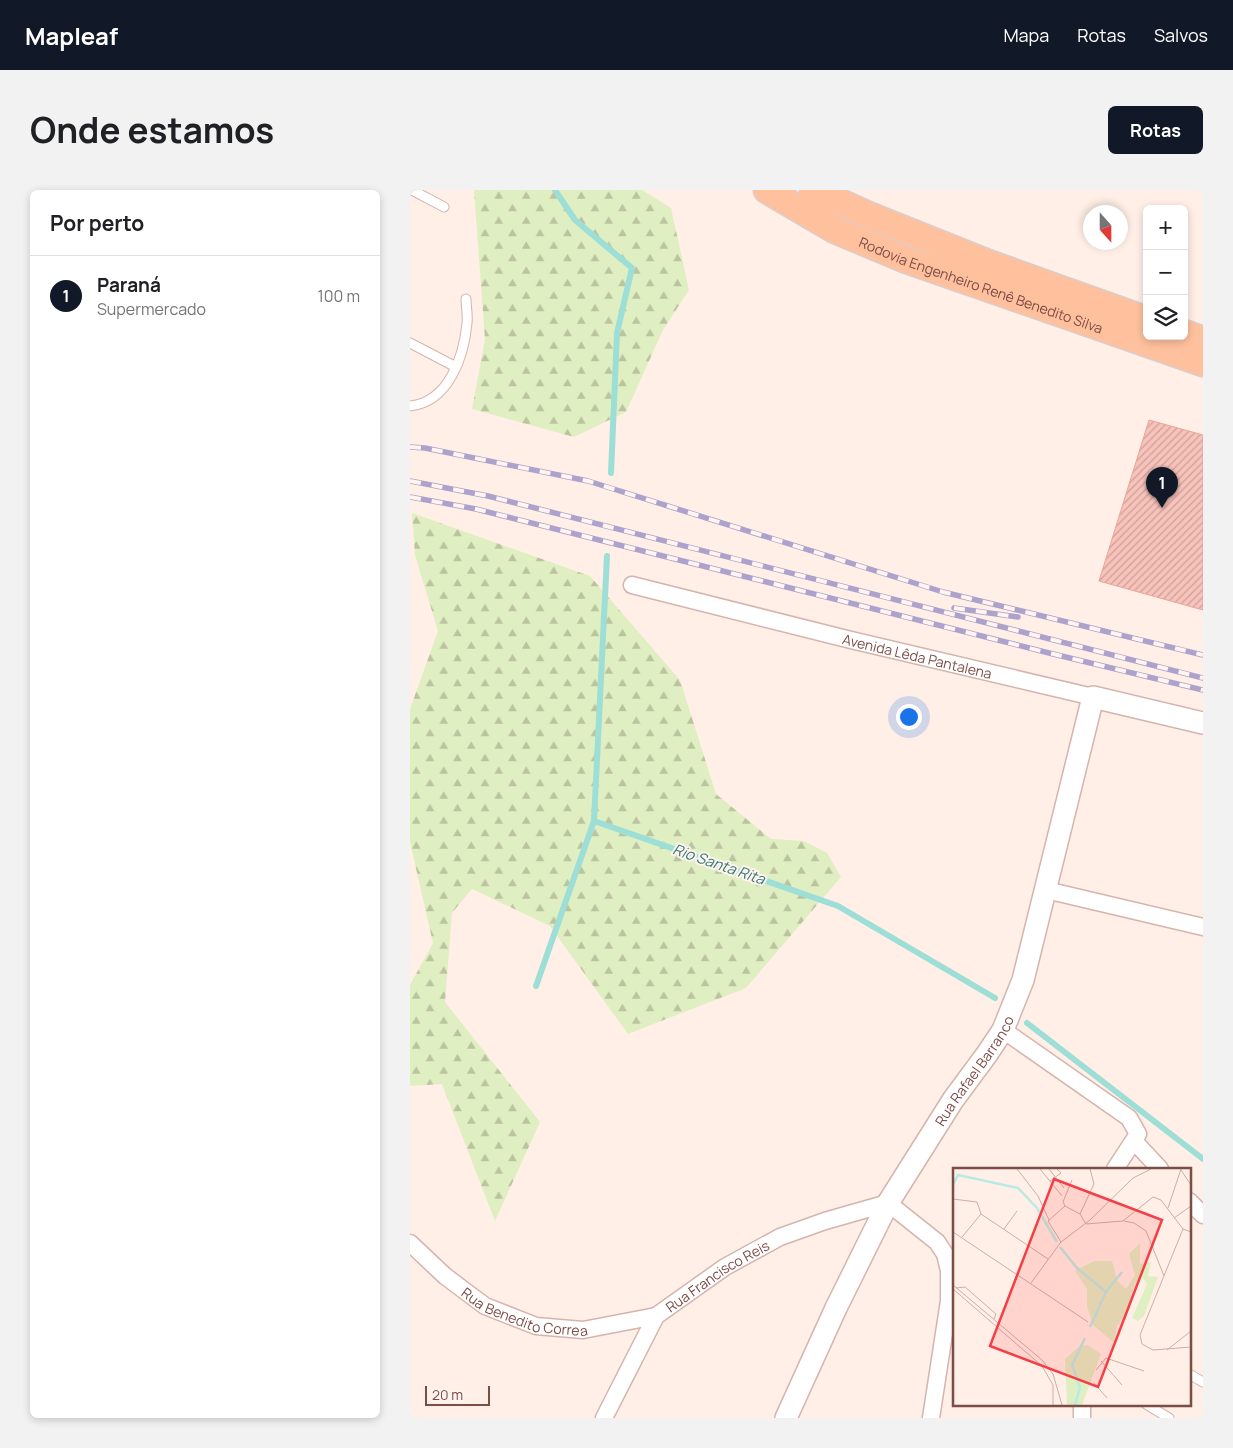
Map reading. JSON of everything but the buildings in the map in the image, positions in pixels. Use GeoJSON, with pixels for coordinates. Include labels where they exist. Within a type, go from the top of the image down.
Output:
{"type":"FeatureCollection","features":[{"type":"Feature","properties":{"kind":"main road","name":"Rodovia Engenheiro Renê Benedito Silva"},"geometry":{"type":"LineString","coordinates":[[767,190],[835,230],[904,259],[1203,363]]}},
{"type":"Feature","properties":{"kind":"main road","name":"Rodovia Engenheiro Renê Benedito Silva"},"geometry":{"type":"LineString","coordinates":[[813,190],[868,215],[988,264],[1143,319]]}},
{"type":"Feature","properties":{"kind":"main road"},"geometry":{"type":"LineString","coordinates":[[1188,334],[1203,340]]}},
{"type":"Feature","properties":{"kind":"street","name":"Avenida Lêda Pantalena"},"geometry":{"type":"LineString","coordinates":[[632,585],[852,640],[1203,723]]}},
{"type":"Feature","properties":{"kind":"street","name":"Rua Rafael Barranco"},"geometry":{"type":"LineString","coordinates":[[786,1418],[840,1300],[888,1203],[953,1100],[1003,1030],[1023,980],[1093,697]]}},
{"type":"Feature","properties":{"kind":"street"},"geometry":{"type":"LineString","coordinates":[[1046,890],[1203,927]]}},
{"type":"Feature","properties":{"kind":"street"},"geometry":{"type":"LineString","coordinates":[[1003,1030],[1129,1118],[1138,1134],[1115,1168]]}},
{"type":"Feature","properties":{"kind":"street"},"geometry":{"type":"LineString","coordinates":[[1134,1141],[1159,1168]]}},
{"type":"Feature","properties":{"kind":"street"},"geometry":{"type":"LineString","coordinates":[[1190,1202],[1203,1215]]}},
{"type":"Feature","properties":{"kind":"street"},"geometry":{"type":"LineString","coordinates":[[888,1203],[937,1242],[950,1255],[949,1301],[931,1418]]}},
{"type":"Feature","properties":{"kind":"street","name":"Rua Francisco Reis"},"geometry":{"type":"LineString","coordinates":[[604,1418],[656,1316],[725,1267],[780,1237],[888,1203]]}},
{"type":"Feature","properties":{"kind":"street","name":"Rua Benedito Correa"},"geometry":{"type":"LineString","coordinates":[[410,1243],[445,1276],[486,1306],[536,1326],[583,1330],[656,1316]]}},
{"type":"Feature","properties":{"kind":"lane"},"geometry":{"type":"LineString","coordinates":[[412,190],[444,207]]}},
{"type":"Feature","properties":{"kind":"lane"},"geometry":{"type":"LineString","coordinates":[[410,406],[428,401],[439,394],[448,384],[456,367],[468,321],[466,299]]}},
{"type":"Feature","properties":{"kind":"lane"},"geometry":{"type":"LineString","coordinates":[[410,343],[456,367]]}},
{"type":"Feature","properties":{"kind":"lane"},"geometry":{"type":"LineString","coordinates":[[1190,1375],[1203,1382]]}},
{"type":"Feature","properties":{"kind":"lane"},"geometry":{"type":"LineString","coordinates":[[1149,1406],[1169,1418]]}},
{"type":"Feature","properties":{"kind":"green space"},"geometry":{"type":"Polygon","coordinates":[[[474,190],[642,190],[671,208],[689,290],[663,330],[626,412],[574,437],[472,409],[485,339],[474,190]]]}},
{"type":"Feature","properties":{"kind":"green space"},"geometry":{"type":"Polygon","coordinates":[[[412,513],[590,576],[680,680],[716,794],[771,839],[804,841],[827,853],[841,877],[746,988],[628,1034],[550,926],[472,889],[452,913],[445,1002],[540,1122],[495,1221],[442,1084],[410,1086],[410,985],[433,943],[410,842],[410,709],[438,631],[415,555],[412,513]]]}},
{"type":"Feature","properties":{"kind":"waterway"},"geometry":{"type":"LineString","coordinates":[[555,190],[575,220],[632,268],[617,333],[611,473]]}},
{"type":"Feature","properties":{"kind":"waterway"},"geometry":{"type":"LineString","coordinates":[[594,821],[607,556]]}},
{"type":"Feature","properties":{"kind":"waterway","name":"Rio Santa Rita"},"geometry":{"type":"LineString","coordinates":[[536,986],[594,821],[838,906],[995,998]]}},
{"type":"Feature","properties":{"kind":"waterway"},"geometry":{"type":"LineString","coordinates":[[1027,1023],[1203,1159]]}},
{"type":"Feature","properties":{"kind":"railway"},"geometry":{"type":"LineString","coordinates":[[410,447],[425,448],[588,481],[943,592],[1203,655]]}},
{"type":"Feature","properties":{"kind":"railway"},"geometry":{"type":"LineString","coordinates":[[410,481],[488,496],[1203,678]]}},
{"type":"Feature","properties":{"kind":"railway"},"geometry":{"type":"LineString","coordinates":[[410,497],[476,509],[1203,690]]}},
{"type":"Feature","properties":{"kind":"railway"},"geometry":{"type":"LineString","coordinates":[[954,608],[1018,617]]}},
{"type":"Feature","properties":{"kind":"place","name":"Paraná"},"geometry":{"type":"Point","coordinates":[1162,508]}}]}
